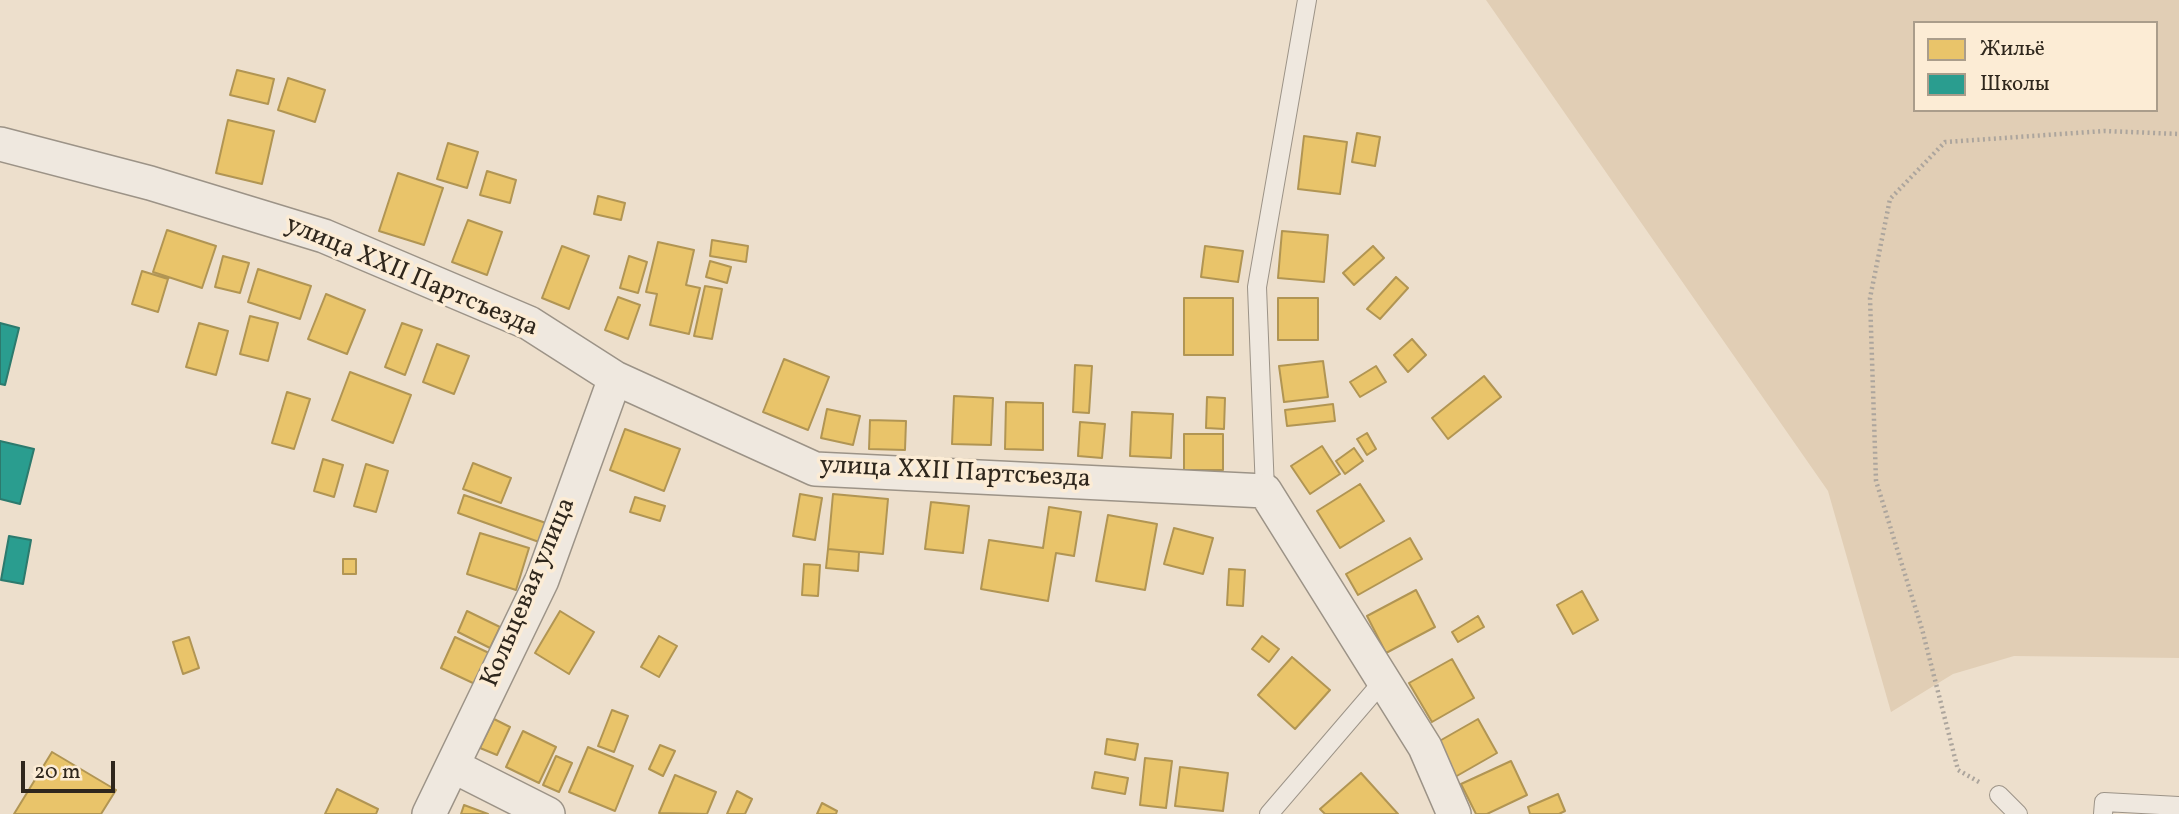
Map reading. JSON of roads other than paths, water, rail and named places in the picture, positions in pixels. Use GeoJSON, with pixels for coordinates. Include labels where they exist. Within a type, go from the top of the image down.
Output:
{"type":"FeatureCollection","features":[{"type":"Feature","properties":{"kind":"street","name":"улица XXII Партсъезда"},"geometry":{"type":"LineString","coordinates":[[0,144],[150,183],[324,236],[529,323],[615,378],[815,469],[1265,491]]}},
{"type":"Feature","properties":{"kind":"street","name":"Кольцевая улица"},"geometry":{"type":"LineString","coordinates":[[429,814],[542,580],[615,378]]}},
{"type":"Feature","properties":{"kind":"street"},"geometry":{"type":"LineString","coordinates":[[1265,491],[1425,747],[1454,814]]}},
{"type":"Feature","properties":{"kind":"street"},"geometry":{"type":"LineString","coordinates":[[453,766],[548,814]]}},
{"type":"Feature","properties":{"kind":"lane"},"geometry":{"type":"LineString","coordinates":[[1265,491],[1257,287],[1307,0]]}},
{"type":"Feature","properties":{"kind":"lane"},"geometry":{"type":"LineString","coordinates":[[1269,814],[1384,680]]}},
{"type":"Feature","properties":{"kind":"lane"},"geometry":{"type":"LineString","coordinates":[[1999,794],[2018,814]]}},
{"type":"Feature","properties":{"kind":"lane"},"geometry":{"type":"LineString","coordinates":[[2103,814],[2104,802],[2179,806]]}}]}
